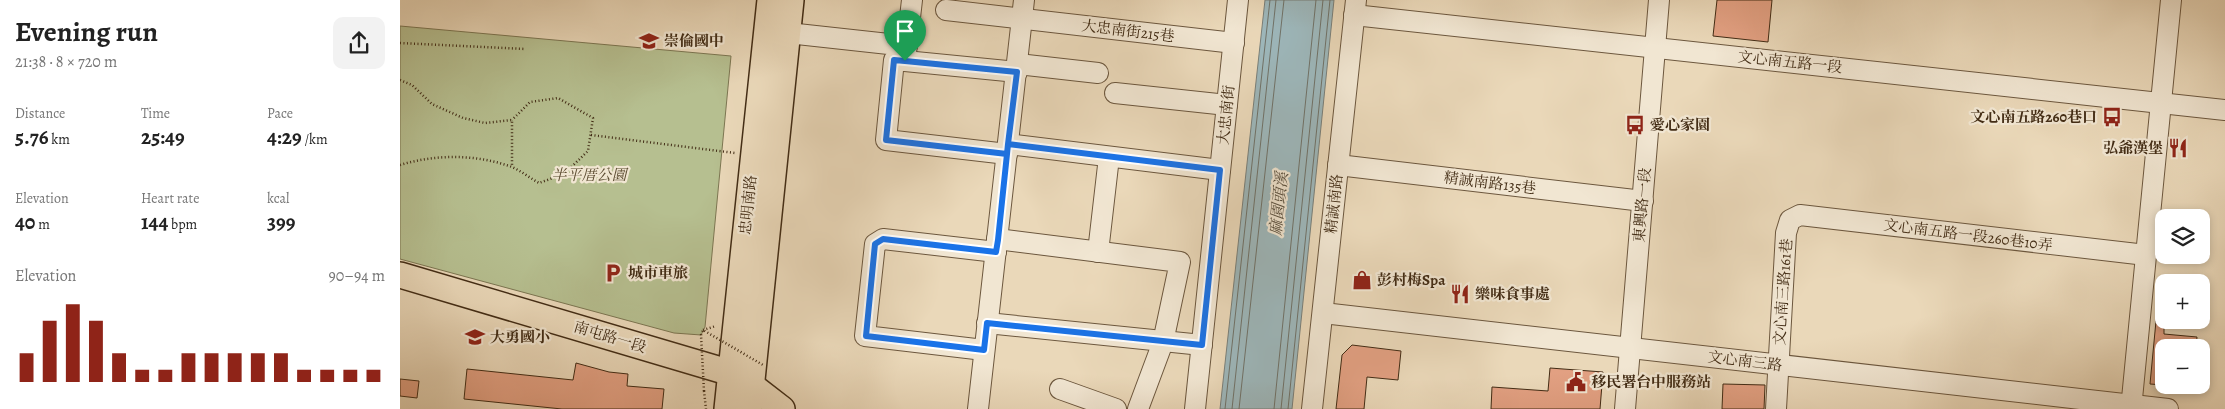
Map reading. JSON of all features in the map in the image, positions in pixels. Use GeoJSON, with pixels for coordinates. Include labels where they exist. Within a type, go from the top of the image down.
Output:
{"type":"FeatureCollection","features":[{"type":"Feature","properties":{"kind":"main road","name":"忠明南路"},"geometry":{"type":"LineString","coordinates":[[749,409],[748,374],[753,155],[770,0]]}},
{"type":"Feature","properties":{"kind":"main road","name":"忠明南路"},"geometry":{"type":"LineString","coordinates":[[727,409],[748,374],[791,0]]}},
{"type":"Feature","properties":{"kind":"main road","name":"南屯路一段"},"geometry":{"type":"LineString","coordinates":[[400,275],[748,374],[782,409]]}},
{"type":"Feature","properties":{"kind":"street"},"geometry":{"type":"LineString","coordinates":[[906,53],[912,0]]}},
{"type":"Feature","properties":{"kind":"street","name":"大忠南街"},"geometry":{"type":"LineString","coordinates":[[1195,409],[1238,0]]}},
{"type":"Feature","properties":{"kind":"street","name":"東興路一段"},"geometry":{"type":"LineString","coordinates":[[1625,409],[1659,0]]}},
{"type":"Feature","properties":{"kind":"street"},"geometry":{"type":"LineString","coordinates":[[2131,407],[2171,0]]}},
{"type":"Feature","properties":{"kind":"street","name":"文心南五路一段"},"geometry":{"type":"LineString","coordinates":[[1355,7],[1656,47],[2225,110]]}},
{"type":"Feature","properties":{"kind":"street","name":"精誠南路"},"geometry":{"type":"LineString","coordinates":[[1312,409],[1355,7]]}},
{"type":"Feature","properties":{"kind":"street","name":"大忠南街215巷"},"geometry":{"type":"LineString","coordinates":[[946,10],[1023,10],[1234,43]]}},
{"type":"Feature","properties":{"kind":"street"},"geometry":{"type":"LineString","coordinates":[[978,409],[1023,10]]}},
{"type":"Feature","properties":{"kind":"street"},"geometry":{"type":"LineString","coordinates":[[788,33],[906,53],[1017,68],[1098,73]]}},
{"type":"Feature","properties":{"kind":"street"},"geometry":{"type":"LineString","coordinates":[[906,53],[894,60],[886,140],[1108,157],[1220,170]]}},
{"type":"Feature","properties":{"kind":"street"},"geometry":{"type":"LineString","coordinates":[[1115,93],[1227,105]]}},
{"type":"Feature","properties":{"kind":"street"},"geometry":{"type":"LineString","coordinates":[[1098,252],[1108,157]]}},
{"type":"Feature","properties":{"kind":"street","name":"精誠南路135巷"},"geometry":{"type":"LineString","coordinates":[[1338,165],[1643,201]]}},
{"type":"Feature","properties":{"kind":"street","name":"文心南五路一段260巷10弄"},"geometry":{"type":"LineString","coordinates":[[1790,220],[1800,216],[2146,255]]}},
{"type":"Feature","properties":{"kind":"street","name":"文心南三路161巷"},"geometry":{"type":"LineString","coordinates":[[1776,409],[1786,234],[1790,220]]}},
{"type":"Feature","properties":{"kind":"street"},"geometry":{"type":"LineString","coordinates":[[984,350],[866,336],[875,244],[883,239],[1098,252],[1180,262],[1163,342],[1138,409]]}},
{"type":"Feature","properties":{"kind":"street","name":"文心南三路"},"geometry":{"type":"LineString","coordinates":[[1322,313],[1629,346],[2131,407],[2168,409]]}},
{"type":"Feature","properties":{"kind":"street"},"geometry":{"type":"LineString","coordinates":[[987,323],[1202,345]]}},
{"type":"Feature","properties":{"kind":"street"},"geometry":{"type":"LineString","coordinates":[[1060,389],[1116,409]]}},
{"type":"Feature","properties":{"kind":"path"},"geometry":{"type":"LineString","coordinates":[[400,43],[526,49]]}},
{"type":"Feature","properties":{"kind":"path"},"geometry":{"type":"LineString","coordinates":[[400,80],[412,85],[432,104],[463,118],[485,123],[512,120],[530,102],[558,98],[593,118],[588,151],[564,174],[539,183],[512,167],[471,157],[423,158],[400,165]]}},
{"type":"Feature","properties":{"kind":"path"},"geometry":{"type":"LineString","coordinates":[[512,120],[512,167]]}},
{"type":"Feature","properties":{"kind":"path"},"geometry":{"type":"LineString","coordinates":[[590,135],[753,155]]}},
{"type":"Feature","properties":{"kind":"path"},"geometry":{"type":"LineString","coordinates":[[703,330],[719,324]]}},
{"type":"Feature","properties":{"kind":"path"},"geometry":{"type":"LineString","coordinates":[[703,330],[748,374]]}},
{"type":"Feature","properties":{"kind":"path"},"geometry":{"type":"LineString","coordinates":[[703,330],[701,335],[706,409]]}},
{"type":"Feature","properties":{"kind":"green space","name":"半平厝公園"},"geometry":{"type":"Polygon","coordinates":[[[400,26],[731,56],[705,327],[701,335],[674,333],[400,259],[400,26]]]}},
{"type":"Feature","properties":{"kind":"water","name":"麻園頭溪"},"geometry":{"type":"Polygon","coordinates":[[[1265,0],[1334,0],[1292,409],[1220,409],[1265,0]]]}},
{"type":"Feature","properties":{"kind":"building"},"geometry":{"type":"Polygon","coordinates":[[[1717,0],[1772,0],[1768,42],[1713,36],[1717,0]]]}},
{"type":"Feature","properties":{"kind":"building"},"geometry":{"type":"Polygon","coordinates":[[[2155,329],[2164,329],[2164,334],[2197,337],[2197,339],[2155,339],[2155,384],[2150,384],[2155,329]]]}},
{"type":"Feature","properties":{"kind":"building"},"geometry":{"type":"Polygon","coordinates":[[[1352,345],[1401,351],[1398,380],[1367,377],[1364,409],[1336,409],[1342,355],[1352,345]]]}},
{"type":"Feature","properties":{"kind":"building"},"geometry":{"type":"Polygon","coordinates":[[[576,363],[609,372],[628,374],[627,386],[664,389],[662,409],[562,409],[464,399],[467,369],[573,380],[576,363]]]}},
{"type":"Feature","properties":{"kind":"building","name":"移民署台中服務站"},"geometry":{"type":"Polygon","coordinates":[[[1550,368],[1603,372],[1600,409],[1491,409],[1492,387],[1548,391],[1550,368]]]}},
{"type":"Feature","properties":{"kind":"building"},"geometry":{"type":"Polygon","coordinates":[[[400,379],[419,381],[417,398],[400,396],[400,379]]]}},
{"type":"Feature","properties":{"kind":"building"},"geometry":{"type":"Polygon","coordinates":[[[1723,384],[1765,385],[1764,409],[1722,409],[1723,384]]]}},
{"type":"Feature","properties":{"kind":"place","name":"崇倫國中"},"geometry":{"type":"Point","coordinates":[649,41]}},
{"type":"Feature","properties":{"kind":"place","name":"文心南五路260巷口"},"geometry":{"type":"Point","coordinates":[2112,117]}},
{"type":"Feature","properties":{"kind":"place","name":"愛心家園"},"geometry":{"type":"Point","coordinates":[1635,125]}},
{"type":"Feature","properties":{"kind":"place","name":"弘爺漢堡"},"geometry":{"type":"Point","coordinates":[2178,148]}},
{"type":"Feature","properties":{"kind":"place","name":"城市車旅"},"geometry":{"type":"Point","coordinates":[613,273]}},
{"type":"Feature","properties":{"kind":"place","name":"彭村梅Spa"},"geometry":{"type":"Point","coordinates":[1362,280]}},
{"type":"Feature","properties":{"kind":"place","name":"樂味食事處"},"geometry":{"type":"Point","coordinates":[1460,294]}},
{"type":"Feature","properties":{"kind":"place","name":"大勇國小"},"geometry":{"type":"Point","coordinates":[475,337]}},
{"type":"Feature","properties":{"kind":"place","name":"移民署台中服務站"},"geometry":{"type":"Point","coordinates":[1576,382]}},
{"type":"Feature","properties":{"kind":"route"},"geometry":{"type":"LineString","coordinates":[[905,61],[894,60],[886,140],[1007,154],[1008,144],[1220,170],[1202,345],[987,323],[984,350],[866,336],[875,244],[883,239],[996,252],[998,240],[1007,154],[1008,144],[1017,72],[905,61]]}}]}
